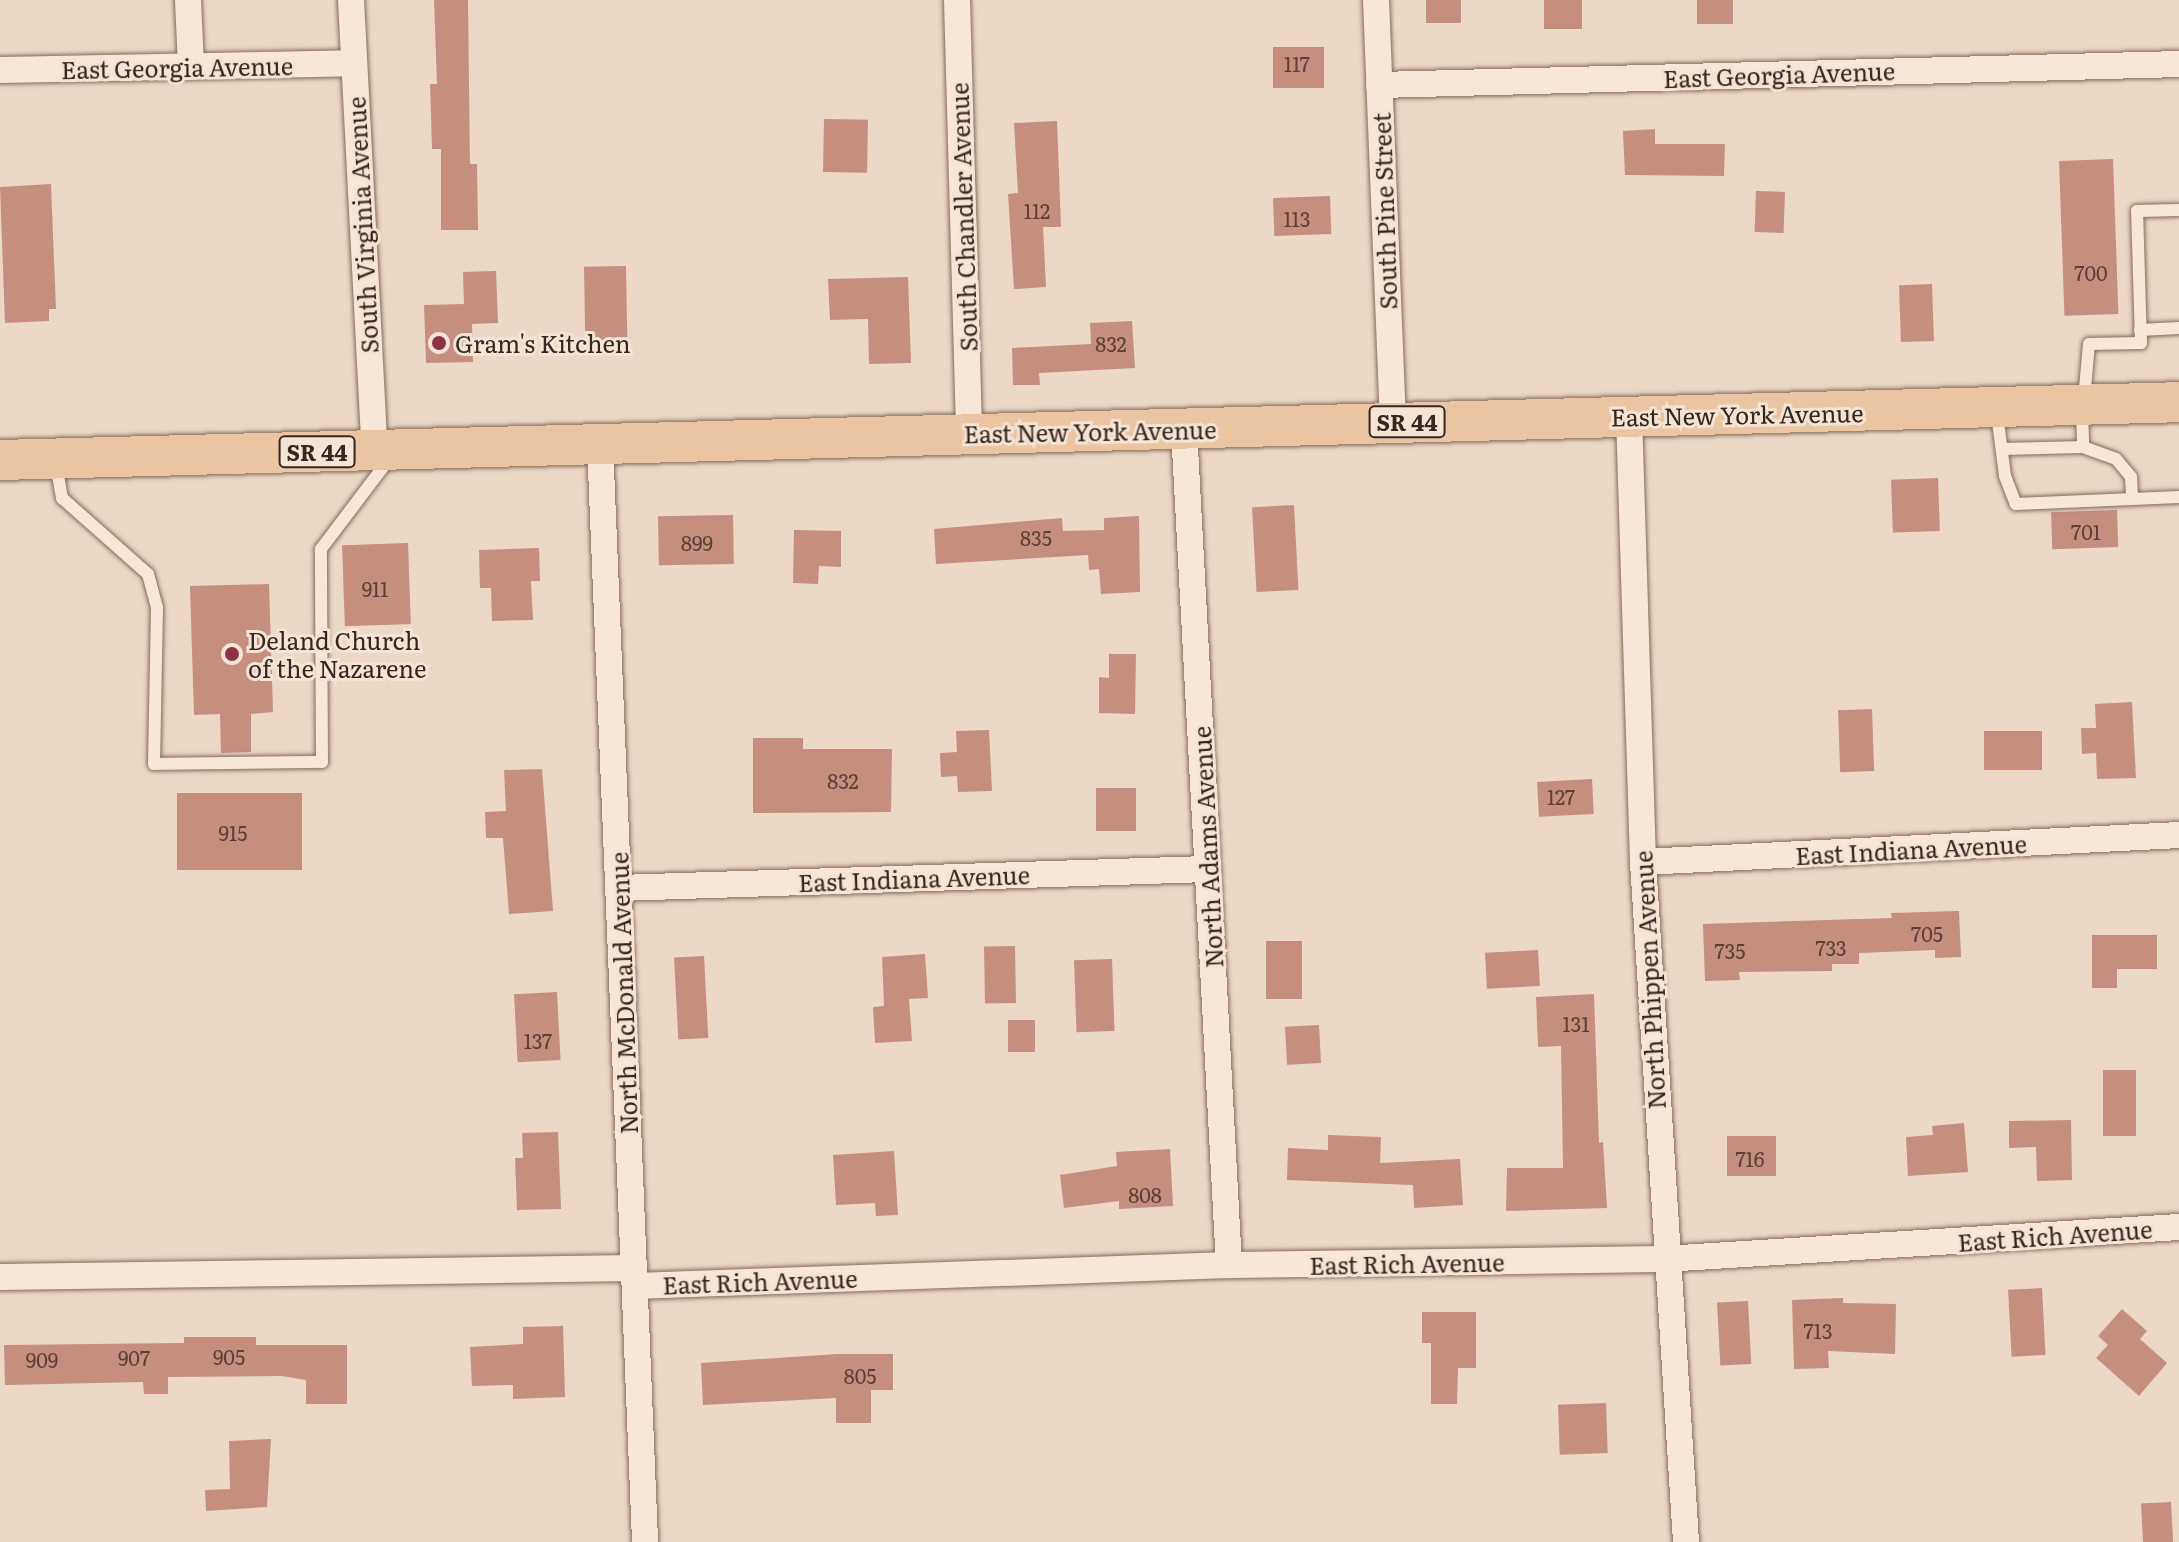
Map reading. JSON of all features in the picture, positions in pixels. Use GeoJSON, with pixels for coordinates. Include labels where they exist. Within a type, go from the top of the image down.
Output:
{"type":"FeatureCollection","features":[{"type":"Feature","properties":{"kind":"main road","name":"East New York Avenue"},"geometry":{"type":"LineString","coordinates":[[0,460],[2179,402]]}},
{"type":"Feature","properties":{"kind":"street"},"geometry":{"type":"LineString","coordinates":[[188,0],[191,66]]}},
{"type":"Feature","properties":{"kind":"street","name":"South Virginia Avenue"},"geometry":{"type":"LineString","coordinates":[[351,0],[353,63],[385,451]]}},
{"type":"Feature","properties":{"kind":"street","name":"South Chandler Avenue"},"geometry":{"type":"LineString","coordinates":[[957,0],[969,434]]}},
{"type":"Feature","properties":{"kind":"street","name":"South Pine Street"},"geometry":{"type":"LineString","coordinates":[[1376,0],[1393,423]]}},
{"type":"Feature","properties":{"kind":"street","name":"East Georgia Avenue"},"geometry":{"type":"LineString","coordinates":[[0,70],[353,63]]}},
{"type":"Feature","properties":{"kind":"street","name":"East Georgia Avenue"},"geometry":{"type":"LineString","coordinates":[[1379,85],[2179,64]]}},
{"type":"Feature","properties":{"kind":"street","name":"North Phippen Avenue"},"geometry":{"type":"LineString","coordinates":[[1629,416],[1643,862],[1664,1259],[1686,1542]]}},
{"type":"Feature","properties":{"kind":"street","name":"North Adams Avenue"},"geometry":{"type":"LineString","coordinates":[[1184,429],[1229,1265]]}},
{"type":"Feature","properties":{"kind":"street","name":"North McDonald Avenue"},"geometry":{"type":"LineString","coordinates":[[600,444],[645,1542]]}},
{"type":"Feature","properties":{"kind":"street","name":"East Indiana Avenue"},"geometry":{"type":"LineString","coordinates":[[1643,862],[2179,835]]}},
{"type":"Feature","properties":{"kind":"street","name":"East Indiana Avenue"},"geometry":{"type":"LineString","coordinates":[[619,888],[1208,869]]}},
{"type":"Feature","properties":{"kind":"street","name":"East Rich Avenue"},"geometry":{"type":"LineString","coordinates":[[0,1277],[635,1277],[1664,1259],[2179,1227]]}},
{"type":"Feature","properties":{"kind":"lane"},"geometry":{"type":"LineString","coordinates":[[2083,447],[2083,404],[2089,344],[2141,343],[2137,211],[2179,210]]}},
{"type":"Feature","properties":{"kind":"lane"},"geometry":{"type":"LineString","coordinates":[[2140,330],[2179,328]]}},
{"type":"Feature","properties":{"kind":"lane"},"geometry":{"type":"LineString","coordinates":[[1996,407],[2002,449],[2016,504],[2179,497]]}},
{"type":"Feature","properties":{"kind":"lane"},"geometry":{"type":"LineString","coordinates":[[2002,449],[2083,447],[2116,459],[2131,477],[2132,499]]}},
{"type":"Feature","properties":{"kind":"lane"},"geometry":{"type":"LineString","coordinates":[[55,459],[62,498],[148,574],[157,608],[154,764],[322,762],[321,549],[385,451]]}},
{"type":"Feature","properties":{"kind":"building"},"geometry":{"type":"Polygon","coordinates":[[[434,0],[468,0],[470,164],[477,164],[478,230],[441,230],[441,149],[432,149],[430,84],[437,84],[434,0]]]}},
{"type":"Feature","properties":{"kind":"building"},"geometry":{"type":"Polygon","coordinates":[[[1426,0],[1461,0],[1461,23],[1426,23],[1426,0]]]}},
{"type":"Feature","properties":{"kind":"building"},"geometry":{"type":"Polygon","coordinates":[[[1544,0],[1582,0],[1582,29],[1544,29],[1544,0]]]}},
{"type":"Feature","properties":{"kind":"building"},"geometry":{"type":"Polygon","coordinates":[[[1697,0],[1733,0],[1733,24],[1697,24],[1697,0]]]}},
{"type":"Feature","properties":{"kind":"building"},"geometry":{"type":"Polygon","coordinates":[[[1273,47],[1324,47],[1324,88],[1273,88],[1273,47]]]}},
{"type":"Feature","properties":{"kind":"building"},"geometry":{"type":"Polygon","coordinates":[[[824,119],[868,120],[867,173],[823,172],[824,119]]]}},
{"type":"Feature","properties":{"kind":"building"},"geometry":{"type":"Polygon","coordinates":[[[1057,121],[1061,227],[1043,227],[1046,287],[1014,289],[1008,194],[1018,193],[1014,123],[1057,121]]]}},
{"type":"Feature","properties":{"kind":"building"},"geometry":{"type":"Polygon","coordinates":[[[1655,129],[1655,144],[1725,144],[1724,176],[1625,175],[1623,131],[1655,129]]]}},
{"type":"Feature","properties":{"kind":"building"},"geometry":{"type":"Polygon","coordinates":[[[2113,159],[2118,314],[2064,316],[2059,161],[2113,159]]]}},
{"type":"Feature","properties":{"kind":"building"},"geometry":{"type":"Polygon","coordinates":[[[51,184],[56,309],[49,309],[49,321],[5,323],[0,187],[51,184]]]}},
{"type":"Feature","properties":{"kind":"building"},"geometry":{"type":"Polygon","coordinates":[[[1756,191],[1785,192],[1784,233],[1755,232],[1756,191]]]}},
{"type":"Feature","properties":{"kind":"building"},"geometry":{"type":"Polygon","coordinates":[[[1330,196],[1331,234],[1274,236],[1273,198],[1330,196]]]}},
{"type":"Feature","properties":{"kind":"building"},"geometry":{"type":"Polygon","coordinates":[[[626,266],[627,350],[585,351],[584,267],[626,266]]]}},
{"type":"Feature","properties":{"kind":"building"},"geometry":{"type":"Polygon","coordinates":[[[496,271],[498,323],[472,324],[473,362],[426,363],[424,305],[464,304],[463,272],[496,271]]]}},
{"type":"Feature","properties":{"kind":"building"},"geometry":{"type":"Polygon","coordinates":[[[908,277],[911,363],[869,364],[868,319],[830,320],[828,279],[908,277]]]}},
{"type":"Feature","properties":{"kind":"building"},"geometry":{"type":"Polygon","coordinates":[[[1932,284],[1934,341],[1901,342],[1899,285],[1932,284]]]}},
{"type":"Feature","properties":{"kind":"building"},"geometry":{"type":"Polygon","coordinates":[[[1132,321],[1135,368],[1039,373],[1040,385],[1013,385],[1012,348],[1091,344],[1090,323],[1132,321]]]}},
{"type":"Feature","properties":{"kind":"building"},"geometry":{"type":"Polygon","coordinates":[[[1938,478],[1940,531],[1893,533],[1891,480],[1938,478]]]}},
{"type":"Feature","properties":{"kind":"building"},"geometry":{"type":"Polygon","coordinates":[[[1294,505],[1298,590],[1257,592],[1252,507],[1294,505]]]}},
{"type":"Feature","properties":{"kind":"building"},"geometry":{"type":"Polygon","coordinates":[[[2117,510],[2118,547],[2052,549],[2051,512],[2117,510]]]}},
{"type":"Feature","properties":{"kind":"building"},"geometry":{"type":"Polygon","coordinates":[[[733,515],[734,564],[659,565],[658,516],[733,515]]]}},
{"type":"Feature","properties":{"kind":"building"},"geometry":{"type":"Polygon","coordinates":[[[1139,516],[1140,592],[1101,594],[1099,569],[1089,570],[1088,555],[936,564],[934,529],[1062,518],[1063,531],[1104,530],[1104,518],[1139,516]]]}},
{"type":"Feature","properties":{"kind":"building"},"geometry":{"type":"Polygon","coordinates":[[[794,530],[841,531],[841,567],[819,566],[818,584],[793,583],[794,530]]]}},
{"type":"Feature","properties":{"kind":"building"},"geometry":{"type":"Polygon","coordinates":[[[408,543],[411,624],[345,626],[342,545],[408,543]]]}},
{"type":"Feature","properties":{"kind":"building"},"geometry":{"type":"Polygon","coordinates":[[[539,548],[540,581],[531,581],[533,620],[492,621],[491,588],[480,588],[479,550],[539,548]]]}},
{"type":"Feature","properties":{"kind":"building"},"geometry":{"type":"Polygon","coordinates":[[[269,584],[273,712],[251,714],[251,752],[221,753],[220,714],[194,715],[190,586],[269,584]]]}},
{"type":"Feature","properties":{"kind":"building"},"geometry":{"type":"Polygon","coordinates":[[[1109,654],[1136,654],[1135,714],[1099,713],[1099,677],[1109,678],[1109,654]]]}},
{"type":"Feature","properties":{"kind":"building"},"geometry":{"type":"Polygon","coordinates":[[[2132,702],[2136,778],[2097,779],[2096,753],[2082,754],[2081,728],[2096,728],[2095,704],[2132,702]]]}},
{"type":"Feature","properties":{"kind":"building"},"geometry":{"type":"Polygon","coordinates":[[[1872,709],[1874,771],[1840,772],[1838,710],[1872,709]]]}},
{"type":"Feature","properties":{"kind":"building"},"geometry":{"type":"Polygon","coordinates":[[[989,730],[992,791],[958,792],[957,776],[941,777],[940,753],[957,752],[956,731],[989,730]]]}},
{"type":"Feature","properties":{"kind":"building"},"geometry":{"type":"Polygon","coordinates":[[[1984,731],[2042,731],[2042,770],[1984,770],[1984,731]]]}},
{"type":"Feature","properties":{"kind":"building"},"geometry":{"type":"Polygon","coordinates":[[[753,738],[803,738],[803,749],[892,749],[891,812],[753,813],[753,738]]]}},
{"type":"Feature","properties":{"kind":"building"},"geometry":{"type":"Polygon","coordinates":[[[542,769],[553,911],[509,914],[503,838],[486,838],[485,812],[506,811],[504,770],[542,769]]]}},
{"type":"Feature","properties":{"kind":"building"},"geometry":{"type":"Polygon","coordinates":[[[1592,779],[1594,814],[1539,817],[1537,782],[1592,779]]]}},
{"type":"Feature","properties":{"kind":"building"},"geometry":{"type":"Polygon","coordinates":[[[1096,788],[1136,788],[1136,831],[1096,831],[1096,788]]]}},
{"type":"Feature","properties":{"kind":"building"},"geometry":{"type":"Polygon","coordinates":[[[177,793],[302,793],[302,870],[177,870],[177,793]]]}},
{"type":"Feature","properties":{"kind":"building"},"geometry":{"type":"Polygon","coordinates":[[[1959,911],[1961,957],[1935,958],[1935,950],[1859,953],[1859,964],[1832,964],[1832,971],[1739,972],[1740,980],[1705,981],[1703,924],[1892,918],[1891,913],[1959,911]]]}},
{"type":"Feature","properties":{"kind":"building"},"geometry":{"type":"Polygon","coordinates":[[[2092,935],[2157,935],[2157,969],[2117,969],[2117,988],[2092,988],[2092,935]]]}},
{"type":"Feature","properties":{"kind":"building"},"geometry":{"type":"Polygon","coordinates":[[[1266,941],[1302,941],[1302,999],[1266,999],[1266,941]]]}},
{"type":"Feature","properties":{"kind":"building"},"geometry":{"type":"Polygon","coordinates":[[[1015,946],[1016,1003],[985,1004],[984,947],[1015,946]]]}},
{"type":"Feature","properties":{"kind":"building"},"geometry":{"type":"Polygon","coordinates":[[[1538,950],[1540,986],[1487,989],[1485,953],[1538,950]]]}},
{"type":"Feature","properties":{"kind":"building"},"geometry":{"type":"Polygon","coordinates":[[[925,954],[928,998],[909,999],[912,1041],[875,1043],[873,1007],[884,1006],[882,957],[925,954]]]}},
{"type":"Feature","properties":{"kind":"building"},"geometry":{"type":"Polygon","coordinates":[[[704,956],[708,1038],[678,1039],[674,958],[704,956]]]}},
{"type":"Feature","properties":{"kind":"building"},"geometry":{"type":"Polygon","coordinates":[[[1112,959],[1115,1031],[1077,1032],[1074,960],[1112,959]]]}},
{"type":"Feature","properties":{"kind":"building"},"geometry":{"type":"Polygon","coordinates":[[[557,992],[561,1060],[518,1062],[514,994],[557,992]]]}},
{"type":"Feature","properties":{"kind":"building"},"geometry":{"type":"Polygon","coordinates":[[[1594,994],[1599,1143],[1603,1142],[1607,1208],[1506,1211],[1507,1168],[1563,1168],[1561,1046],[1538,1047],[1536,997],[1594,994]]]}},
{"type":"Feature","properties":{"kind":"building"},"geometry":{"type":"Polygon","coordinates":[[[1008,1020],[1035,1020],[1035,1052],[1008,1052],[1008,1020]]]}},
{"type":"Feature","properties":{"kind":"building"},"geometry":{"type":"Polygon","coordinates":[[[1319,1025],[1321,1063],[1287,1065],[1285,1027],[1319,1025]]]}},
{"type":"Feature","properties":{"kind":"building"},"geometry":{"type":"Polygon","coordinates":[[[2103,1070],[2136,1070],[2136,1136],[2103,1136],[2103,1070]]]}},
{"type":"Feature","properties":{"kind":"building"},"geometry":{"type":"Polygon","coordinates":[[[2071,1120],[2072,1180],[2037,1181],[2036,1147],[2009,1148],[2009,1121],[2071,1120]]]}},
{"type":"Feature","properties":{"kind":"building"},"geometry":{"type":"Polygon","coordinates":[[[1964,1123],[1968,1172],[1908,1176],[1906,1137],[1933,1135],[1932,1126],[1964,1123]]]}},
{"type":"Feature","properties":{"kind":"building"},"geometry":{"type":"Polygon","coordinates":[[[558,1132],[561,1209],[517,1210],[515,1158],[523,1158],[522,1133],[558,1132]]]}},
{"type":"Feature","properties":{"kind":"building"},"geometry":{"type":"Polygon","coordinates":[[[1328,1135],[1381,1137],[1380,1163],[1460,1159],[1463,1205],[1414,1208],[1413,1185],[1287,1180],[1288,1148],[1328,1150],[1328,1135]]]}},
{"type":"Feature","properties":{"kind":"building"},"geometry":{"type":"Polygon","coordinates":[[[1727,1136],[1776,1136],[1776,1176],[1727,1176],[1727,1136]]]}},
{"type":"Feature","properties":{"kind":"building"},"geometry":{"type":"Polygon","coordinates":[[[1170,1149],[1173,1206],[1119,1209],[1119,1201],[1064,1208],[1060,1175],[1117,1166],[1116,1152],[1170,1149]]]}},
{"type":"Feature","properties":{"kind":"building"},"geometry":{"type":"Polygon","coordinates":[[[894,1151],[898,1215],[876,1216],[875,1203],[836,1205],[833,1155],[894,1151]]]}},
{"type":"Feature","properties":{"kind":"building"},"geometry":{"type":"Polygon","coordinates":[[[2042,1288],[2046,1355],[2012,1357],[2008,1290],[2042,1288]]]}},
{"type":"Feature","properties":{"kind":"building"},"geometry":{"type":"Polygon","coordinates":[[[1843,1298],[1843,1303],[1896,1304],[1895,1354],[1828,1351],[1829,1368],[1794,1369],[1792,1300],[1843,1298]]]}},
{"type":"Feature","properties":{"kind":"building"},"geometry":{"type":"Polygon","coordinates":[[[1748,1301],[1751,1364],[1720,1366],[1717,1303],[1748,1301]]]}},
{"type":"Feature","properties":{"kind":"building"},"geometry":{"type":"Polygon","coordinates":[[[2122,1309],[2147,1331],[2140,1339],[2167,1363],[2139,1396],[2096,1358],[2108,1345],[2098,1336],[2122,1309]]]}},
{"type":"Feature","properties":{"kind":"building"},"geometry":{"type":"Polygon","coordinates":[[[1422,1312],[1476,1312],[1476,1368],[1458,1368],[1457,1404],[1431,1404],[1431,1343],[1422,1343],[1422,1312]]]}},
{"type":"Feature","properties":{"kind":"building"},"geometry":{"type":"Polygon","coordinates":[[[563,1326],[565,1397],[513,1399],[513,1385],[472,1386],[470,1347],[523,1344],[523,1327],[563,1326]]]}},
{"type":"Feature","properties":{"kind":"building"},"geometry":{"type":"Polygon","coordinates":[[[184,1337],[256,1337],[256,1345],[347,1345],[347,1404],[306,1404],[306,1380],[282,1376],[168,1377],[168,1394],[144,1394],[143,1382],[5,1385],[4,1345],[184,1343],[184,1337]]]}},
{"type":"Feature","properties":{"kind":"building"},"geometry":{"type":"Polygon","coordinates":[[[837,1354],[893,1354],[893,1390],[871,1390],[871,1423],[836,1423],[836,1398],[703,1405],[701,1363],[837,1354]]]}},
{"type":"Feature","properties":{"kind":"building"},"geometry":{"type":"Polygon","coordinates":[[[1606,1403],[1608,1453],[1560,1455],[1558,1405],[1606,1403]]]}},
{"type":"Feature","properties":{"kind":"building"},"geometry":{"type":"Polygon","coordinates":[[[271,1439],[267,1507],[206,1511],[205,1490],[230,1489],[229,1441],[271,1439]]]}},
{"type":"Feature","properties":{"kind":"building"},"geometry":{"type":"Polygon","coordinates":[[[2171,1502],[2173,1542],[2143,1542],[2141,1504],[2171,1502]]]}},
{"type":"Feature","properties":{"kind":"place","name":"Gram's Kitchen"},"geometry":{"type":"Point","coordinates":[439,343]}},
{"type":"Feature","properties":{"kind":"place","name":"Deland Church of the Nazarene"},"geometry":{"type":"Point","coordinates":[232,654]}}]}
